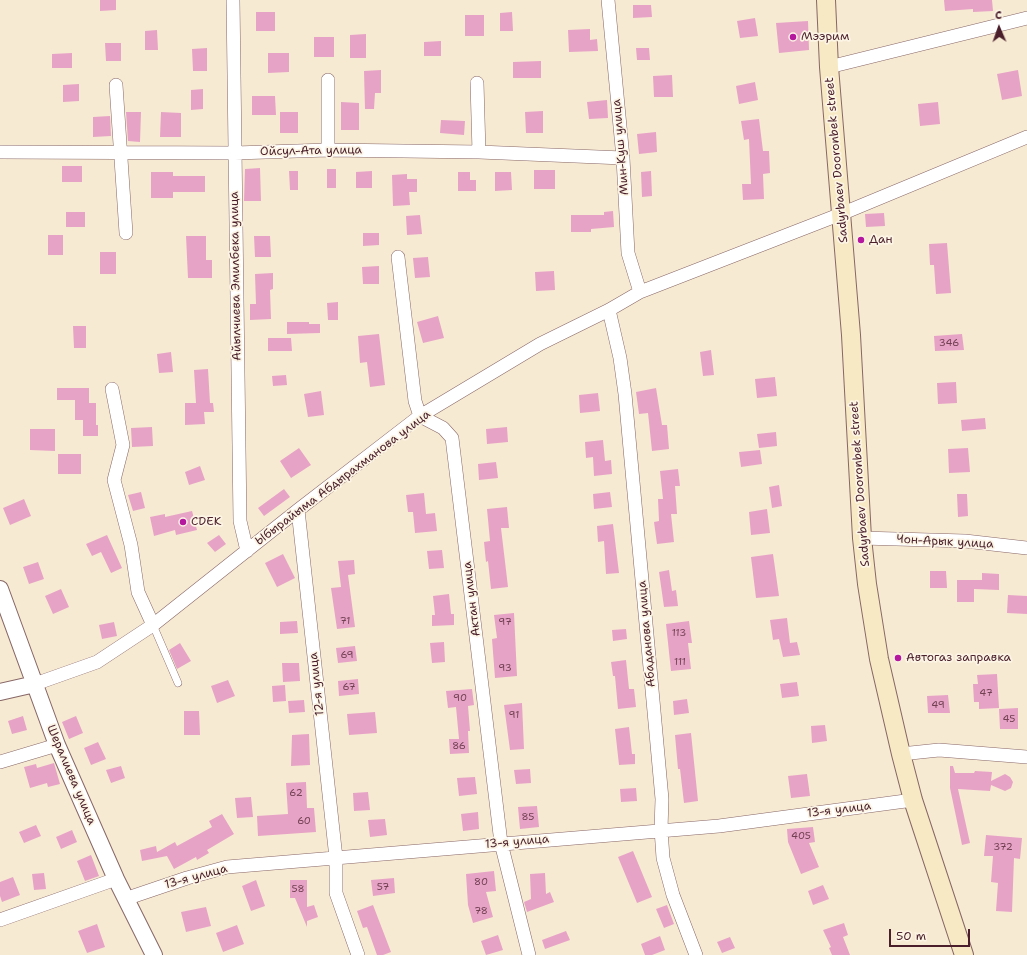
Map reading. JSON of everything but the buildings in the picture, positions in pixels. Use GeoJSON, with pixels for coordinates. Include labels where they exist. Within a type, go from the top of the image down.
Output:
{"type":"FeatureCollection","features":[{"type":"Feature","properties":{"kind":"main road","name":"Sadyrbaev Dooronbek street"},"geometry":{"type":"LineString","coordinates":[[826,0],[829,67],[851,335],[862,538],[879,659],[913,800],[964,955]]}},
{"type":"Feature","properties":{"kind":"street","name":"Айылчиева Эмилбека улица"},"geometry":{"type":"LineString","coordinates":[[233,0],[240,520],[247,551]]}},
{"type":"Feature","properties":{"kind":"street","name":"Мин-Куш улица"},"geometry":{"type":"LineString","coordinates":[[608,0],[623,158],[628,253],[640,292]]}},
{"type":"Feature","properties":{"kind":"street"},"geometry":{"type":"LineString","coordinates":[[829,67],[1027,18]]}},
{"type":"Feature","properties":{"kind":"street"},"geometry":{"type":"LineString","coordinates":[[328,80],[328,150]]}},
{"type":"Feature","properties":{"kind":"street"},"geometry":{"type":"LineString","coordinates":[[477,84],[479,152]]}},
{"type":"Feature","properties":{"kind":"street"},"geometry":{"type":"LineString","coordinates":[[116,85],[126,233]]}},
{"type":"Feature","properties":{"kind":"street","name":"Ыбырайыма Абдырахманова улица"},"geometry":{"type":"LineString","coordinates":[[0,692],[35,684],[97,662],[153,625],[420,416],[540,344],[609,310],[640,292],[841,214],[1027,137]]}},
{"type":"Feature","properties":{"kind":"street","name":"Ойсул-Ата улица"},"geometry":{"type":"LineString","coordinates":[[0,152],[235,153],[328,150],[479,152],[623,158]]}},
{"type":"Feature","properties":{"kind":"street"},"geometry":{"type":"LineString","coordinates":[[398,257],[416,402],[420,416]]}},
{"type":"Feature","properties":{"kind":"street","name":"Абаданова улица"},"geometry":{"type":"LineString","coordinates":[[609,310],[620,358],[626,402],[662,799],[661,829],[663,858],[673,895],[696,955]]}},
{"type":"Feature","properties":{"kind":"street"},"geometry":{"type":"LineString","coordinates":[[112,389],[123,445],[114,480],[131,545],[138,592],[153,625]]}},
{"type":"Feature","properties":{"kind":"street","name":"Актан улица"},"geometry":{"type":"LineString","coordinates":[[420,416],[443,428],[452,438],[501,843],[528,955]]}},
{"type":"Feature","properties":{"kind":"street","name":"12-я улица"},"geometry":{"type":"LineString","coordinates":[[298,510],[336,858],[336,894],[358,955]]}},
{"type":"Feature","properties":{"kind":"street","name":"Чон-Арык улица"},"geometry":{"type":"LineString","coordinates":[[862,538],[965,542],[1027,548]]}},
{"type":"Feature","properties":{"kind":"street","name":"Шералиева улица"},"geometry":{"type":"LineString","coordinates":[[0,589],[57,746],[116,879],[154,955]]}},
{"type":"Feature","properties":{"kind":"street"},"geometry":{"type":"LineString","coordinates":[[0,762],[57,746]]}},
{"type":"Feature","properties":{"kind":"street"},"geometry":{"type":"LineString","coordinates":[[901,754],[939,750],[1027,757]]}},
{"type":"Feature","properties":{"kind":"street","name":"13-я улица"},"geometry":{"type":"LineString","coordinates":[[125,898],[187,878],[227,868],[661,829],[719,826],[913,800]]}},
{"type":"Feature","properties":{"kind":"street"},"geometry":{"type":"LineString","coordinates":[[0,920],[116,879]]}},
{"type":"Feature","properties":{"kind":"lane"},"geometry":{"type":"LineString","coordinates":[[153,625],[178,683]]}},
{"type":"Feature","properties":{"kind":"place","name":"Мээрим"},"geometry":{"type":"Point","coordinates":[793,37]}},
{"type":"Feature","properties":{"kind":"place","name":"Дан"},"geometry":{"type":"Point","coordinates":[861,240]}},
{"type":"Feature","properties":{"kind":"place","name":"CDEK"},"geometry":{"type":"Point","coordinates":[183,522]}},
{"type":"Feature","properties":{"kind":"place","name":"Автогаз заправка"},"geometry":{"type":"Point","coordinates":[898,658]}}]}
